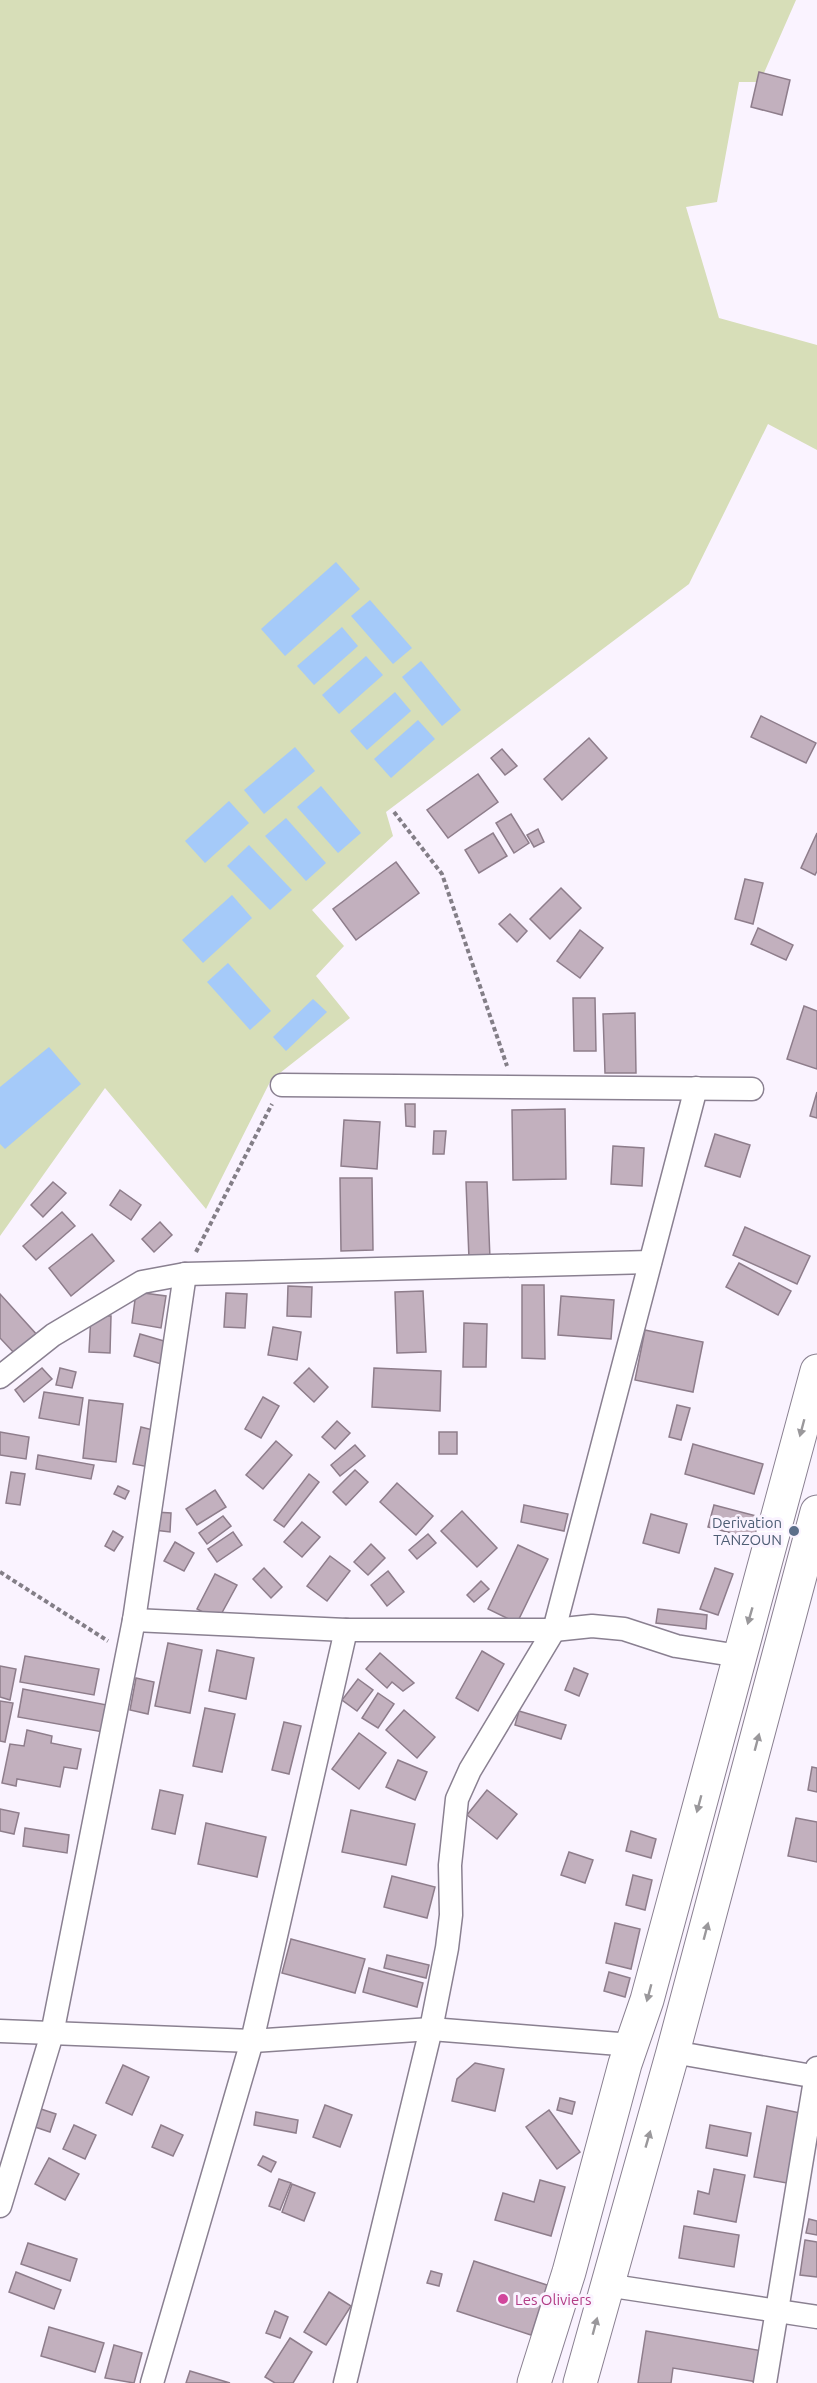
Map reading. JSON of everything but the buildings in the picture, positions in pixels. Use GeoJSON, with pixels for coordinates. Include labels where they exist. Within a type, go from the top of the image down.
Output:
{"type":"FeatureCollection","features":[{"type":"Feature","properties":{"kind":"highway"},"geometry":{"type":"LineString","coordinates":[[534,2383],[569,2272],[632,2045],[647,2000],[817,1371]]}},
{"type":"Feature","properties":{"kind":"highway"},"geometry":{"type":"LineString","coordinates":[[580,2383],[673,2052],[817,1512]]}},
{"type":"Feature","properties":{"kind":"street"},"geometry":{"type":"LineString","coordinates":[[282,1085],[752,1089]]}},
{"type":"Feature","properties":{"kind":"street"},"geometry":{"type":"LineString","coordinates":[[345,2383],[431,2029],[447,1948],[451,1915],[450,1865],[457,1799],[470,1770],[554,1630],[696,1088]]}},
{"type":"Feature","properties":{"kind":"street"},"geometry":{"type":"LineString","coordinates":[[0,1377],[53,1335],[142,1282],[185,1274],[650,1262]]}},
{"type":"Feature","properties":{"kind":"street"},"geometry":{"type":"LineString","coordinates":[[0,2206],[52,2034],[134,1620],[185,1274]]}},
{"type":"Feature","properties":{"kind":"street"},"geometry":{"type":"LineString","coordinates":[[134,1620],[346,1630],[554,1630],[592,1626],[624,1629],[676,1646],[739,1656]]}},
{"type":"Feature","properties":{"kind":"street"},"geometry":{"type":"LineString","coordinates":[[152,2383],[252,2041],[346,1630]]}},
{"type":"Feature","properties":{"kind":"street"},"geometry":{"type":"LineString","coordinates":[[0,2031],[252,2041],[431,2029],[632,2045]]}},
{"type":"Feature","properties":{"kind":"street"},"geometry":{"type":"LineString","coordinates":[[673,2052],[817,2074],[765,2383]]}},
{"type":"Feature","properties":{"kind":"street"},"geometry":{"type":"LineString","coordinates":[[606,2285],[817,2317]]}},
{"type":"Feature","properties":{"kind":"path"},"geometry":{"type":"LineString","coordinates":[[394,812],[442,874],[513,1087]]}},
{"type":"Feature","properties":{"kind":"path"},"geometry":{"type":"LineString","coordinates":[[185,1274],[282,1085]]}},
{"type":"Feature","properties":{"kind":"path"},"geometry":{"type":"LineString","coordinates":[[0,1572],[127,1653]]}},
{"type":"Feature","properties":{"kind":"green space"},"geometry":{"type":"Polygon","coordinates":[[[0,0],[796,0],[760,82],[739,82],[717,202],[686,207],[719,318],[817,345],[817,450],[768,424],[689,584],[386,812],[393,836],[312,910],[344,946],[316,976],[350,1018],[271,1080],[206,1209],[105,1088],[0,1236],[0,0]]]}},
{"type":"Feature","properties":{"kind":"water"},"geometry":{"type":"Polygon","coordinates":[[[336,562],[360,589],[285,656],[261,629],[336,562]]]}},
{"type":"Feature","properties":{"kind":"water"},"geometry":{"type":"Polygon","coordinates":[[[370,600],[412,648],[393,664],[351,616],[370,600]]]}},
{"type":"Feature","properties":{"kind":"water"},"geometry":{"type":"Polygon","coordinates":[[[342,627],[358,646],[314,685],[297,666],[342,627]]]}},
{"type":"Feature","properties":{"kind":"water"},"geometry":{"type":"Polygon","coordinates":[[[366,656],[383,675],[339,714],[322,695],[366,656]]]}},
{"type":"Feature","properties":{"kind":"water"},"geometry":{"type":"Polygon","coordinates":[[[421,661],[461,710],[442,726],[402,677],[421,661]]]}},
{"type":"Feature","properties":{"kind":"water"},"geometry":{"type":"Polygon","coordinates":[[[395,692],[411,711],[367,750],[350,731],[395,692]]]}},
{"type":"Feature","properties":{"kind":"water"},"geometry":{"type":"Polygon","coordinates":[[[418,720],[435,739],[391,778],[374,759],[418,720]]]}},
{"type":"Feature","properties":{"kind":"water"},"geometry":{"type":"Polygon","coordinates":[[[295,747],[315,771],[264,814],[244,790],[295,747]]]}},
{"type":"Feature","properties":{"kind":"water"},"geometry":{"type":"Polygon","coordinates":[[[321,786],[361,833],[338,853],[297,807],[321,786]]]}},
{"type":"Feature","properties":{"kind":"water"},"geometry":{"type":"Polygon","coordinates":[[[229,801],[249,823],[205,863],[185,841],[229,801]]]}},
{"type":"Feature","properties":{"kind":"water"},"geometry":{"type":"Polygon","coordinates":[[[286,818],[326,863],[306,881],[265,836],[286,818]]]}},
{"type":"Feature","properties":{"kind":"water"},"geometry":{"type":"Polygon","coordinates":[[[249,845],[292,890],[270,910],[227,866],[249,845]]]}},
{"type":"Feature","properties":{"kind":"water"},"geometry":{"type":"Polygon","coordinates":[[[232,895],[252,918],[203,963],[182,940],[232,895]]]}},
{"type":"Feature","properties":{"kind":"water"},"geometry":{"type":"Polygon","coordinates":[[[228,963],[271,1011],[250,1030],[207,982],[228,963]]]}},
{"type":"Feature","properties":{"kind":"water"},"geometry":{"type":"Polygon","coordinates":[[[313,999],[327,1012],[286,1051],[273,1037],[313,999]]]}},
{"type":"Feature","properties":{"kind":"water"},"geometry":{"type":"Polygon","coordinates":[[[49,1047],[81,1084],[5,1149],[0,1144],[0,1087],[49,1047]]]}},
{"type":"Feature","properties":{"kind":"place","name":"Derivation TANZOUN"},"geometry":{"type":"Point","coordinates":[794,1531]}},
{"type":"Feature","properties":{"kind":"place","name":"Les Oliviers"},"geometry":{"type":"Point","coordinates":[503,2299]}}]}
